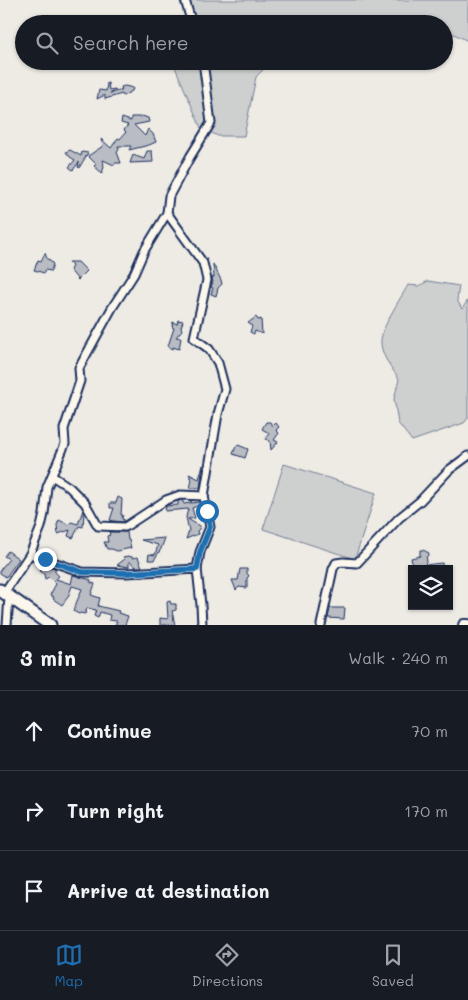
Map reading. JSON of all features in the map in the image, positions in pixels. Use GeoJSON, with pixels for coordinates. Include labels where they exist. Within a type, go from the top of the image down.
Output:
{"type":"FeatureCollection","features":[{"type":"Feature","properties":{"kind":"main road"},"geometry":{"type":"LineString","coordinates":[[4,594],[50,625]]}},
{"type":"Feature","properties":{"kind":"street"},"geometry":{"type":"LineString","coordinates":[[185,0],[189,15]]}},
{"type":"Feature","properties":{"kind":"street"},"geometry":{"type":"LineString","coordinates":[[7,625],[4,594],[30,554],[41,527],[47,488],[65,444],[64,429],[80,381],[79,368],[167,213],[169,196],[211,123],[204,70]]}},
{"type":"Feature","properties":{"kind":"street"},"geometry":{"type":"LineString","coordinates":[[167,213],[203,263],[207,280],[194,338],[210,348],[218,363],[225,389],[218,414],[204,496],[210,527],[200,552],[197,569],[202,625]]}},
{"type":"Feature","properties":{"kind":"street"},"geometry":{"type":"LineString","coordinates":[[321,625],[332,569],[336,563],[357,563],[399,518],[420,501],[449,470],[468,456]]}},
{"type":"Feature","properties":{"kind":"street"},"geometry":{"type":"LineString","coordinates":[[52,476],[69,487],[85,502],[98,526],[125,527],[166,500],[180,495],[204,496]]}},
{"type":"Feature","properties":{"kind":"street"},"geometry":{"type":"LineString","coordinates":[[30,554],[82,572],[127,573],[197,569]]}},
{"type":"Feature","properties":{"kind":"shaded area"},"geometry":{"type":"Polygon","coordinates":[[[187,0],[468,0],[468,41],[453,34],[453,15],[193,15],[187,0]]]}},
{"type":"Feature","properties":{"kind":"shaded area"},"geometry":{"type":"Polygon","coordinates":[[[176,70],[263,70],[256,77],[244,136],[218,136],[201,128],[176,70]]]}},
{"type":"Feature","properties":{"kind":"shaded area"},"geometry":{"type":"Polygon","coordinates":[[[428,281],[459,286],[457,300],[462,309],[468,300],[468,418],[464,423],[412,441],[398,423],[394,399],[399,379],[383,353],[381,338],[408,285],[419,286],[428,281]]]}},
{"type":"Feature","properties":{"kind":"shaded area"},"geometry":{"type":"Polygon","coordinates":[[[284,464],[376,493],[355,559],[263,529],[284,464]]]}},
{"type":"Feature","properties":{"kind":"building"},"geometry":{"type":"Polygon","coordinates":[[[107,83],[109,90],[115,89],[110,93],[122,90],[121,87],[125,86],[133,88],[132,91],[123,96],[122,94],[105,99],[105,95],[97,99],[99,90],[106,91],[107,83]]]}},
{"type":"Feature","properties":{"kind":"building"},"geometry":{"type":"Polygon","coordinates":[[[142,116],[148,118],[149,122],[134,125],[145,136],[148,129],[153,134],[156,142],[129,150],[131,146],[118,146],[119,150],[117,152],[121,163],[115,163],[114,165],[103,160],[104,167],[102,173],[94,166],[96,164],[88,156],[103,146],[101,139],[111,148],[118,138],[120,139],[126,132],[124,130],[128,125],[121,123],[122,118],[131,121],[131,117],[142,116]]]}},
{"type":"Feature","properties":{"kind":"building"},"geometry":{"type":"Polygon","coordinates":[[[70,150],[81,156],[82,152],[88,153],[79,168],[79,162],[73,170],[69,167],[75,160],[66,152],[70,150]]]}},
{"type":"Feature","properties":{"kind":"building"},"geometry":{"type":"Polygon","coordinates":[[[147,151],[152,151],[153,162],[130,163],[133,155],[144,159],[147,151]]]}},
{"type":"Feature","properties":{"kind":"building"},"geometry":{"type":"Polygon","coordinates":[[[45,253],[47,259],[53,264],[51,271],[45,270],[44,273],[34,270],[38,260],[41,261],[45,253]]]}},
{"type":"Feature","properties":{"kind":"building"},"geometry":{"type":"Polygon","coordinates":[[[68,262],[78,262],[87,271],[78,280],[70,270],[72,266],[68,262]]]}},
{"type":"Feature","properties":{"kind":"building"},"geometry":{"type":"Polygon","coordinates":[[[213,264],[222,284],[218,288],[216,296],[211,294],[213,288],[211,287],[212,278],[214,277],[213,264]]]}},
{"type":"Feature","properties":{"kind":"building"},"geometry":{"type":"Polygon","coordinates":[[[256,317],[258,320],[261,319],[262,334],[255,331],[254,334],[250,332],[252,326],[248,323],[256,317]]]}},
{"type":"Feature","properties":{"kind":"building"},"geometry":{"type":"Polygon","coordinates":[[[178,320],[183,321],[182,330],[176,337],[181,338],[179,349],[173,347],[173,349],[168,346],[174,328],[172,327],[173,322],[177,324],[178,320]]]}},
{"type":"Feature","properties":{"kind":"building"},"geometry":{"type":"Polygon","coordinates":[[[266,422],[270,422],[273,426],[276,423],[279,427],[276,430],[279,433],[274,440],[278,442],[271,450],[270,441],[266,439],[269,433],[262,429],[266,422]]]}},
{"type":"Feature","properties":{"kind":"building"},"geometry":{"type":"Polygon","coordinates":[[[238,445],[248,449],[245,458],[233,454],[238,445]]]}},
{"type":"Feature","properties":{"kind":"building"},"geometry":{"type":"Polygon","coordinates":[[[203,465],[200,488],[190,488],[192,480],[189,474],[199,479],[203,465]]]}},
{"type":"Feature","properties":{"kind":"building"},"geometry":{"type":"Polygon","coordinates":[[[118,497],[122,499],[121,515],[123,515],[124,522],[110,520],[114,508],[110,508],[110,503],[116,503],[118,497]]]}},
{"type":"Feature","properties":{"kind":"building"},"geometry":{"type":"Polygon","coordinates":[[[182,500],[184,504],[191,501],[191,503],[200,502],[200,505],[192,508],[195,518],[188,519],[199,526],[198,534],[186,539],[189,531],[186,517],[188,509],[165,511],[166,506],[178,505],[178,501],[182,500]]]}},
{"type":"Feature","properties":{"kind":"building"},"geometry":{"type":"Polygon","coordinates":[[[83,510],[83,527],[79,526],[73,538],[68,536],[70,530],[58,534],[57,525],[59,520],[69,525],[71,522],[78,524],[83,510]]]}},
{"type":"Feature","properties":{"kind":"building"},"geometry":{"type":"Polygon","coordinates":[[[109,532],[127,532],[131,548],[117,551],[107,549],[104,542],[108,542],[107,536],[110,535],[109,532]]]}},
{"type":"Feature","properties":{"kind":"building"},"geometry":{"type":"Polygon","coordinates":[[[165,538],[154,560],[148,560],[149,554],[155,555],[158,545],[141,540],[165,538]]]}},
{"type":"Feature","properties":{"kind":"building"},"geometry":{"type":"Polygon","coordinates":[[[420,550],[429,553],[425,565],[412,565],[411,558],[420,556],[420,550]]]}},
{"type":"Feature","properties":{"kind":"building"},"geometry":{"type":"Polygon","coordinates":[[[8,551],[19,559],[6,577],[0,573],[0,570],[9,559],[4,556],[8,551]]]}},
{"type":"Feature","properties":{"kind":"building"},"geometry":{"type":"Polygon","coordinates":[[[128,556],[132,558],[138,557],[142,567],[136,567],[129,561],[129,567],[117,565],[125,559],[123,557],[128,556]]]}},
{"type":"Feature","properties":{"kind":"building"},"geometry":{"type":"Polygon","coordinates":[[[442,563],[442,565],[425,565],[442,563]]]}},
{"type":"Feature","properties":{"kind":"building"},"geometry":{"type":"Polygon","coordinates":[[[44,564],[50,568],[55,568],[55,572],[59,576],[56,579],[71,584],[73,575],[91,580],[90,582],[95,584],[91,595],[100,598],[98,606],[119,611],[118,613],[128,616],[125,625],[115,625],[117,621],[109,620],[110,615],[100,612],[98,618],[94,616],[96,610],[87,608],[85,614],[73,611],[82,589],[72,586],[68,597],[62,605],[53,599],[54,597],[50,595],[56,584],[49,577],[45,579],[44,574],[40,571],[44,564]]]}},
{"type":"Feature","properties":{"kind":"building"},"geometry":{"type":"Polygon","coordinates":[[[240,569],[247,569],[249,576],[247,578],[247,588],[239,587],[236,590],[232,580],[238,580],[240,569]]]}},
{"type":"Feature","properties":{"kind":"building"},"geometry":{"type":"Polygon","coordinates":[[[170,601],[171,604],[176,604],[176,610],[172,611],[175,625],[160,625],[160,618],[168,619],[167,602],[170,601]]]}},
{"type":"Feature","properties":{"kind":"building"},"geometry":{"type":"Polygon","coordinates":[[[330,608],[345,608],[344,619],[328,618],[330,608]]]}},
{"type":"Feature","properties":{"kind":"route"},"geometry":{"type":"LineString","coordinates":[[45,559],[82,572],[127,573],[197,569],[200,552],[210,527],[207,511]]}}]}
